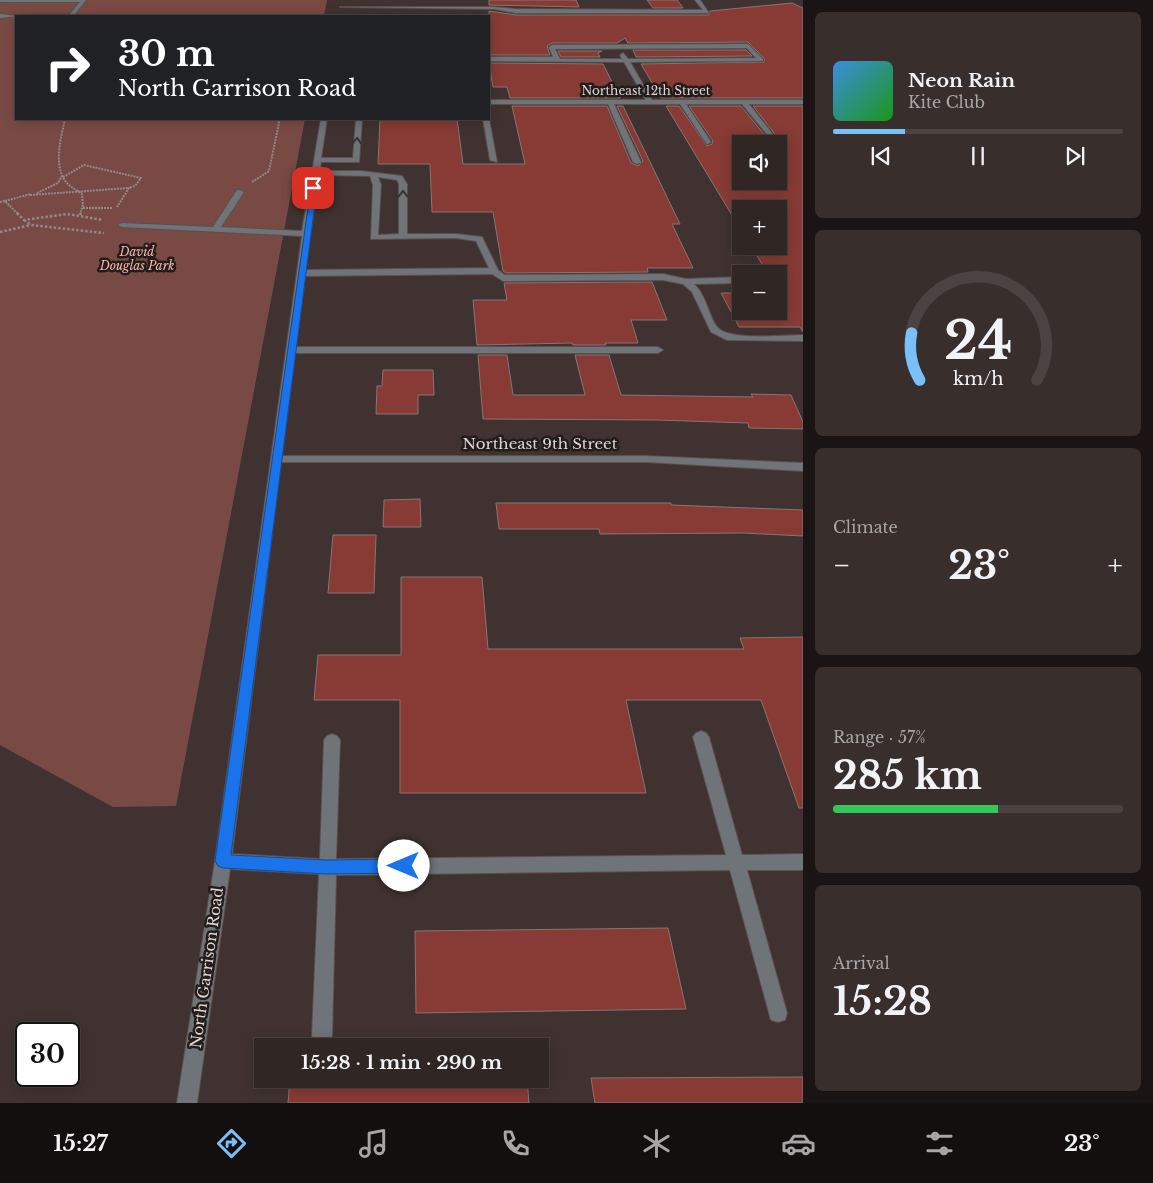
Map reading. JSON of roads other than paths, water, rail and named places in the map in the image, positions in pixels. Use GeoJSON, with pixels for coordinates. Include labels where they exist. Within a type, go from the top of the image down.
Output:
{"type":"FeatureCollection","features":[{"type":"Feature","properties":{"kind":"street"},"geometry":{"type":"LineString","coordinates":[[0,1],[84,0],[72,15]]}},
{"type":"Feature","properties":{"kind":"street"},"geometry":{"type":"LineString","coordinates":[[340,15],[343,0]]}},
{"type":"Feature","properties":{"kind":"street"},"geometry":{"type":"LineString","coordinates":[[342,8],[494,8],[516,11],[707,12],[697,0]]}},
{"type":"Feature","properties":{"kind":"street"},"geometry":{"type":"LineString","coordinates":[[0,16],[15,16]]}},
{"type":"Feature","properties":{"kind":"street"},"geometry":{"type":"LineString","coordinates":[[618,46],[650,102]]}},
{"type":"Feature","properties":{"kind":"street"},"geometry":{"type":"LineString","coordinates":[[490,59],[557,59],[558,61],[761,60],[748,46],[552,47],[557,59]]}},
{"type":"Feature","properties":{"kind":"street"},"geometry":{"type":"LineString","coordinates":[[502,94],[502,102]]}},
{"type":"Feature","properties":{"kind":"street"},"geometry":{"type":"LineString","coordinates":[[635,94],[655,94]]}},
{"type":"Feature","properties":{"kind":"street"},"geometry":{"type":"LineString","coordinates":[[788,94],[800,102]]}},
{"type":"Feature","properties":{"kind":"street","name":"Northeast 12th Street"},"geometry":{"type":"LineString","coordinates":[[490,102],[800,102]]}},
{"type":"Feature","properties":{"kind":"street"},"geometry":{"type":"LineString","coordinates":[[610,102],[637,162]]}},
{"type":"Feature","properties":{"kind":"street"},"geometry":{"type":"LineString","coordinates":[[682,102],[708,142]]}},
{"type":"Feature","properties":{"kind":"street"},"geometry":{"type":"LineString","coordinates":[[744,102],[770,135]]}},
{"type":"Feature","properties":{"kind":"street","name":"North Garrison Road"},"geometry":{"type":"LineString","coordinates":[[188,1103],[223,861],[306,234],[324,120]]}},
{"type":"Feature","properties":{"kind":"street"},"geometry":{"type":"LineString","coordinates":[[318,160],[356,160],[359,120]]}},
{"type":"Feature","properties":{"kind":"street"},"geometry":{"type":"LineString","coordinates":[[486,120],[494,160]]}},
{"type":"Feature","properties":{"kind":"street"},"geometry":{"type":"LineString","coordinates":[[316,173],[361,173],[399,178],[403,184],[403,236]]}},
{"type":"Feature","properties":{"kind":"street"},"geometry":{"type":"LineString","coordinates":[[374,176],[377,185],[374,237],[456,236],[479,240],[494,271],[503,278],[663,277],[686,282],[732,280]]}},
{"type":"Feature","properties":{"kind":"street"},"geometry":{"type":"LineString","coordinates":[[216,229],[240,192]]}},
{"type":"Feature","properties":{"kind":"street"},"geometry":{"type":"LineString","coordinates":[[122,225],[306,234]]}},
{"type":"Feature","properties":{"kind":"street"},"geometry":{"type":"LineString","coordinates":[[301,274],[494,271]]}},
{"type":"Feature","properties":{"kind":"street"},"geometry":{"type":"LineString","coordinates":[[686,282],[696,291],[714,330],[730,338],[803,338]]}},
{"type":"Feature","properties":{"kind":"street"},"geometry":{"type":"LineString","coordinates":[[291,350],[658,350]]}},
{"type":"Feature","properties":{"kind":"street","name":"Northeast 9th Street"},"geometry":{"type":"LineString","coordinates":[[276,459],[646,459],[803,466]]}},
{"type":"Feature","properties":{"kind":"street"},"geometry":{"type":"LineString","coordinates":[[701,737],[778,1013]]}},
{"type":"Feature","properties":{"kind":"street"},"geometry":{"type":"LineString","coordinates":[[322,1036],[326,867],[332,740]]}},
{"type":"Feature","properties":{"kind":"street"},"geometry":{"type":"LineString","coordinates":[[223,861],[326,867],[803,862]]}},
{"type":"Feature","properties":{"kind":"park label","name":"David Douglas Park"},"geometry":{"type":"Point","coordinates":[137,259]}}]}
